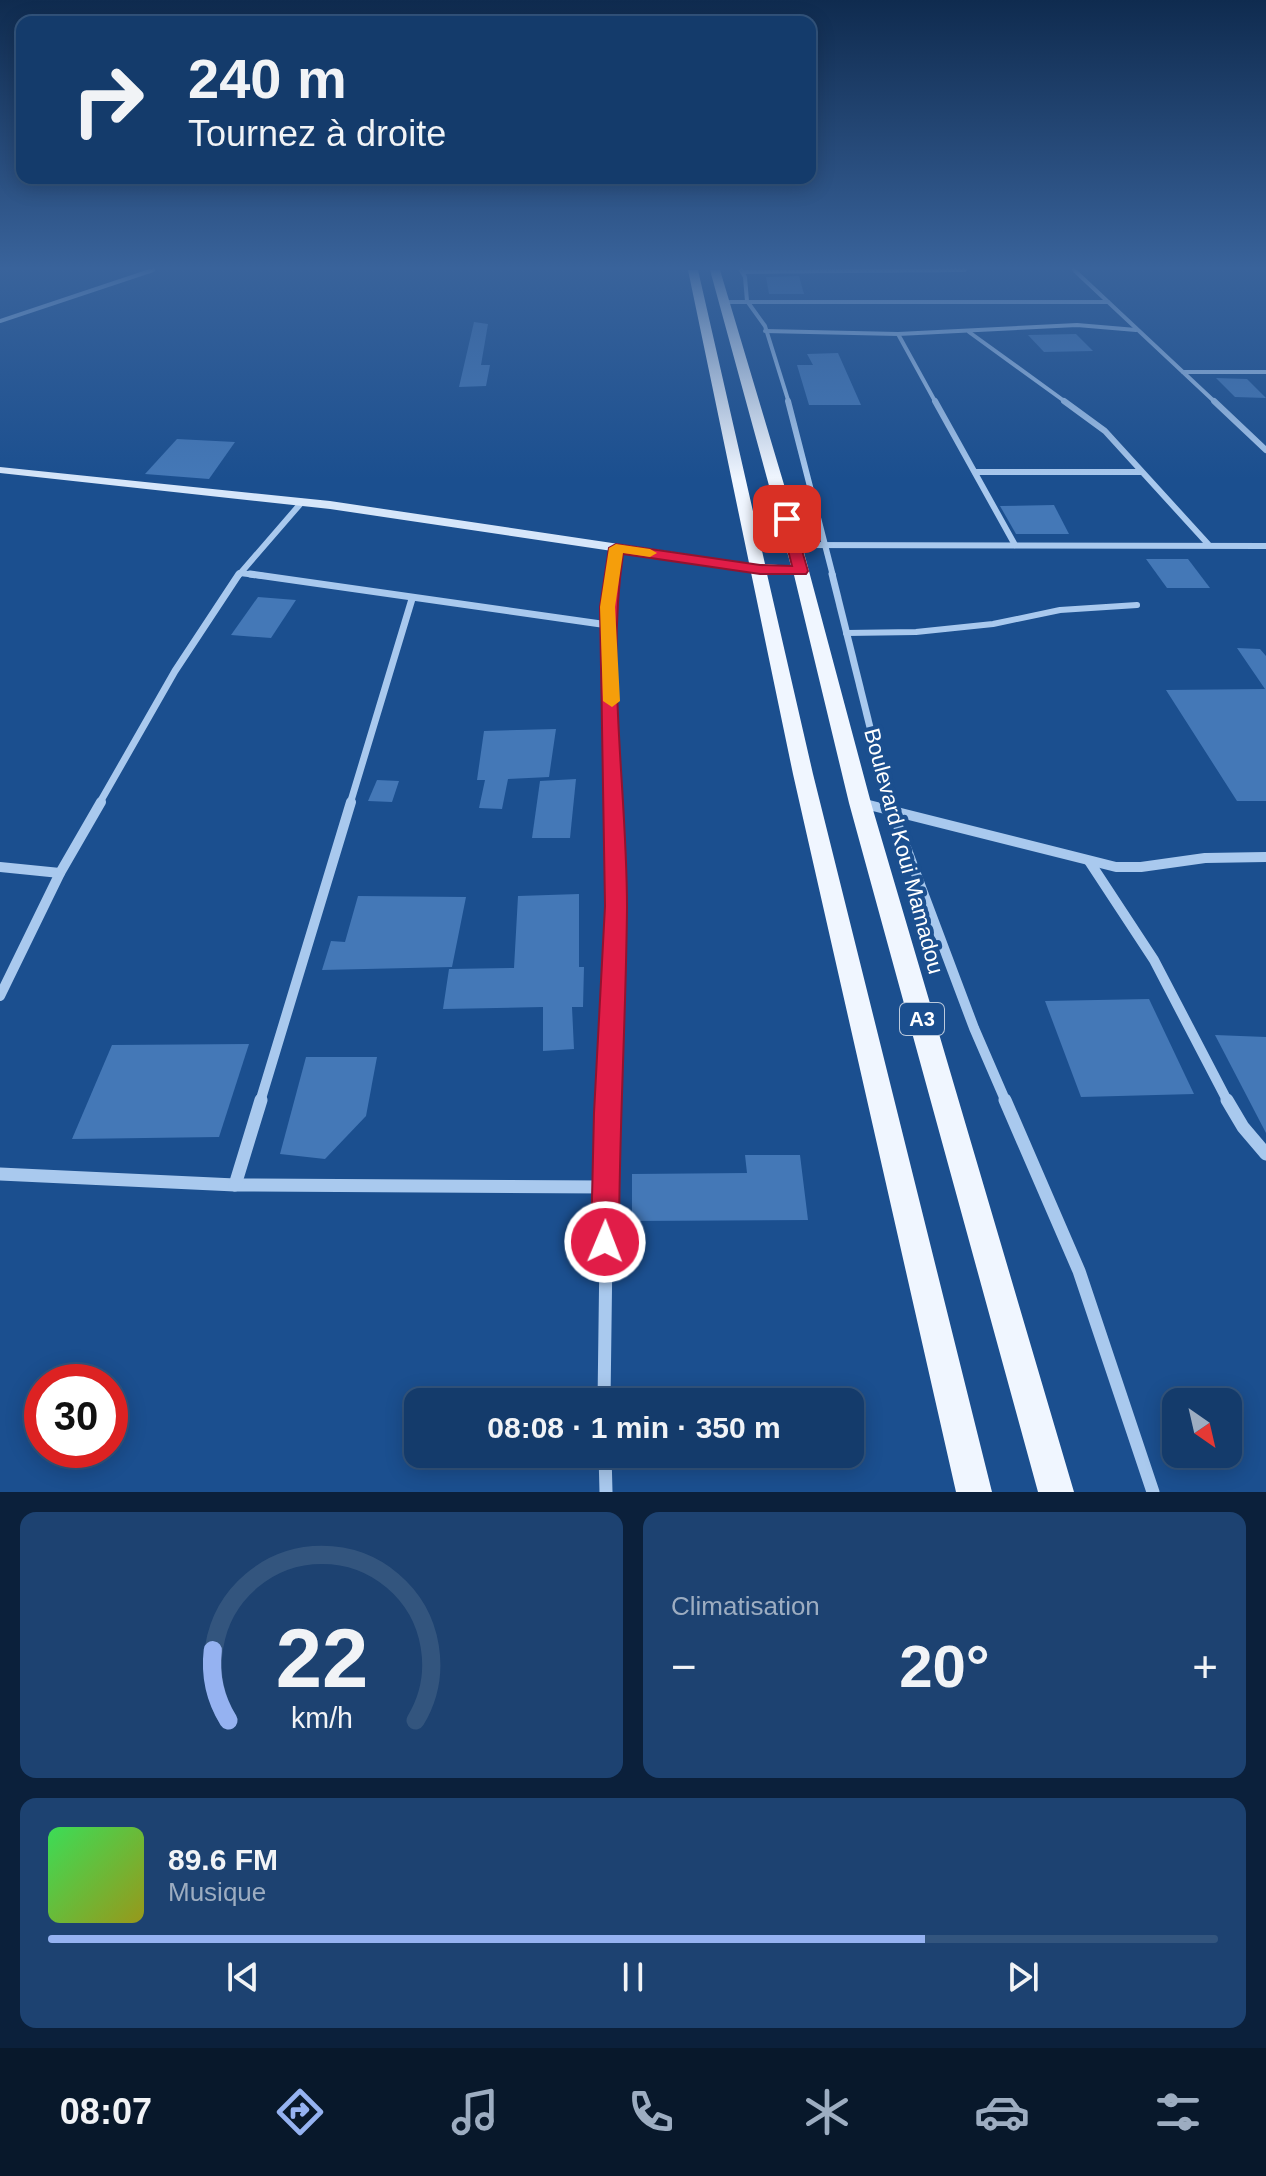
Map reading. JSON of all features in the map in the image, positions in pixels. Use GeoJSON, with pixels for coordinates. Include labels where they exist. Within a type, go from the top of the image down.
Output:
{"type":"FeatureCollection","features":[{"type":"Feature","properties":{"kind":"main road"},"geometry":{"type":"LineString","coordinates":[[709,340],[803,774],[974,1492]]}},
{"type":"Feature","properties":{"kind":"main road","name":"Boulevard Koui Mamadou"},"geometry":{"type":"LineString","coordinates":[[735,340],[794,545],[860,803],[1056,1492]]}},
{"type":"Feature","properties":{"kind":"main road"},"geometry":{"type":"LineString","coordinates":[[760,569],[801,571]]}},
{"type":"Feature","properties":{"kind":"street"},"geometry":{"type":"LineString","coordinates":[[769,340],[801,448],[891,810],[974,1028],[1079,1271],[1153,1492]]}},
{"type":"Feature","properties":{"kind":"street"},"geometry":{"type":"LineString","coordinates":[[901,340],[1015,545]]}},
{"type":"Feature","properties":{"kind":"street"},"geometry":{"type":"LineString","coordinates":[[981,340],[1105,431],[1208,544]]}},
{"type":"Feature","properties":{"kind":"street"},"geometry":{"type":"LineString","coordinates":[[1147,340],[1266,450]]}},
{"type":"Feature","properties":{"kind":"street"},"geometry":{"type":"LineString","coordinates":[[1182,372],[1266,372]]}},
{"type":"Feature","properties":{"kind":"street"},"geometry":{"type":"LineString","coordinates":[[0,470],[302,502],[760,569]]}},
{"type":"Feature","properties":{"kind":"street"},"geometry":{"type":"LineString","coordinates":[[975,472],[1141,472]]}},
{"type":"Feature","properties":{"kind":"street"},"geometry":{"type":"LineString","coordinates":[[0,996],[60,873],[175,671],[240,573],[302,502]]}},
{"type":"Feature","properties":{"kind":"street"},"geometry":{"type":"LineString","coordinates":[[794,545],[1266,546]]}},
{"type":"Feature","properties":{"kind":"street"},"geometry":{"type":"LineString","coordinates":[[604,1388],[606,1187],[616,906],[607,607],[616,548]]}},
{"type":"Feature","properties":{"kind":"street"},"geometry":{"type":"LineString","coordinates":[[240,573],[608,625]]}},
{"type":"Feature","properties":{"kind":"street"},"geometry":{"type":"LineString","coordinates":[[235,1185],[412,599]]}},
{"type":"Feature","properties":{"kind":"street"},"geometry":{"type":"LineString","coordinates":[[860,803],[1131,870],[1193,859],[1266,857]]}},
{"type":"Feature","properties":{"kind":"street"},"geometry":{"type":"LineString","coordinates":[[1086,857],[1113,891],[1188,1021],[1243,1127],[1265,1156]]}},
{"type":"Feature","properties":{"kind":"street"},"geometry":{"type":"LineString","coordinates":[[0,867],[60,873]]}},
{"type":"Feature","properties":{"kind":"street"},"geometry":{"type":"LineString","coordinates":[[0,1174],[235,1185],[606,1187]]}},
{"type":"Feature","properties":{"kind":"street"},"geometry":{"type":"LineString","coordinates":[[605,1468],[606,1492]]}},
{"type":"Feature","properties":{"kind":"lane"},"geometry":{"type":"LineString","coordinates":[[846,633],[916,632],[993,624],[1060,610],[1137,605]]}},
{"type":"Feature","properties":{"kind":"building"},"geometry":{"type":"Polygon","coordinates":[[[470,340],[485,340],[481,365],[490,365],[486,386],[459,387],[470,340]]]}},
{"type":"Feature","properties":{"kind":"building"},"geometry":{"type":"Polygon","coordinates":[[[1032,340],[1082,340],[1093,351],[1044,352],[1032,340]]]}},
{"type":"Feature","properties":{"kind":"building"},"geometry":{"type":"Polygon","coordinates":[[[838,353],[861,405],[809,405],[797,365],[813,365],[807,354],[838,353]]]}},
{"type":"Feature","properties":{"kind":"building"},"geometry":{"type":"Polygon","coordinates":[[[1216,378],[1247,379],[1266,398],[1235,397],[1216,378]]]}},
{"type":"Feature","properties":{"kind":"building"},"geometry":{"type":"Polygon","coordinates":[[[177,439],[235,442],[209,479],[145,474],[177,439]]]}},
{"type":"Feature","properties":{"kind":"building"},"geometry":{"type":"Polygon","coordinates":[[[1054,505],[1069,534],[1016,534],[1000,506],[1054,505]]]}},
{"type":"Feature","properties":{"kind":"building"},"geometry":{"type":"Polygon","coordinates":[[[1146,559],[1188,559],[1210,588],[1167,588],[1146,559]]]}},
{"type":"Feature","properties":{"kind":"building"},"geometry":{"type":"Polygon","coordinates":[[[258,597],[296,600],[271,638],[231,635],[258,597]]]}},
{"type":"Feature","properties":{"kind":"building"},"geometry":{"type":"Polygon","coordinates":[[[1237,648],[1260,649],[1266,656],[1266,801],[1237,801],[1166,690],[1265,689],[1237,648]]]}},
{"type":"Feature","properties":{"kind":"building"},"geometry":{"type":"Polygon","coordinates":[[[556,729],[549,777],[508,779],[502,809],[479,808],[485,780],[477,780],[484,731],[556,729]]]}},
{"type":"Feature","properties":{"kind":"building"},"geometry":{"type":"Polygon","coordinates":[[[576,779],[570,838],[532,838],[540,781],[576,779]]]}},
{"type":"Feature","properties":{"kind":"building"},"geometry":{"type":"Polygon","coordinates":[[[377,780],[399,781],[392,802],[368,801],[377,780]]]}},
{"type":"Feature","properties":{"kind":"building"},"geometry":{"type":"Polygon","coordinates":[[[579,894],[579,967],[584,967],[583,1007],[572,1007],[574,1049],[543,1051],[543,1007],[443,1009],[449,969],[514,968],[518,896],[579,894]]]}},
{"type":"Feature","properties":{"kind":"building"},"geometry":{"type":"Polygon","coordinates":[[[358,896],[466,897],[452,967],[322,970],[331,941],[345,942],[358,896]]]}},
{"type":"Feature","properties":{"kind":"building"},"geometry":{"type":"Polygon","coordinates":[[[1149,999],[1194,1094],[1081,1097],[1045,1001],[1149,999]]]}},
{"type":"Feature","properties":{"kind":"building"},"geometry":{"type":"Polygon","coordinates":[[[1215,1035],[1266,1037],[1266,1133],[1215,1035]]]}},
{"type":"Feature","properties":{"kind":"building"},"geometry":{"type":"Polygon","coordinates":[[[249,1044],[219,1137],[72,1139],[112,1045],[249,1044]]]}},
{"type":"Feature","properties":{"kind":"building"},"geometry":{"type":"Polygon","coordinates":[[[306,1057],[377,1057],[366,1116],[325,1159],[280,1154],[306,1057]]]}},
{"type":"Feature","properties":{"kind":"building"},"geometry":{"type":"Polygon","coordinates":[[[745,1155],[800,1155],[808,1220],[632,1221],[632,1174],[747,1173],[745,1155]]]}},
{"type":"Feature","properties":{"kind":"slow traffic"},"geometry":{"type":"LineString","coordinates":[[612,701],[607,607],[616,548],[650,553]]}},
{"type":"Feature","properties":{"kind":"route"},"geometry":{"type":"LineString","coordinates":[[605,1242],[616,906],[607,607],[616,548],[760,569],[801,571],[787,519]]}}]}
